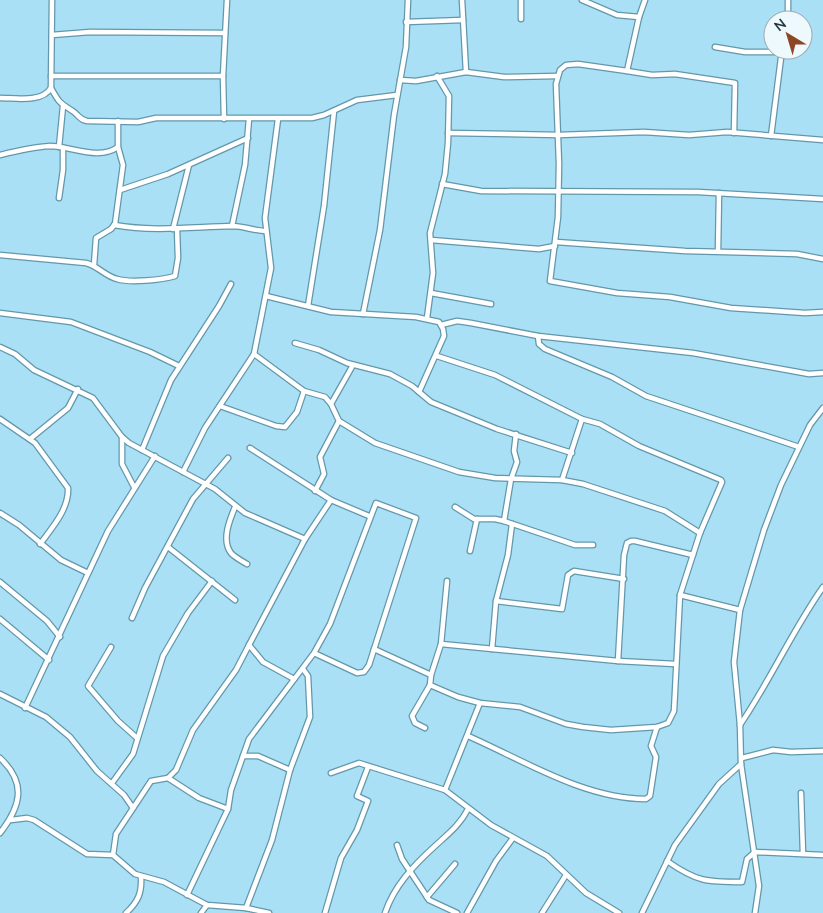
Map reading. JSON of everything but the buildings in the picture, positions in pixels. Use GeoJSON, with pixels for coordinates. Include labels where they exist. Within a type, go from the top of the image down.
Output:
{"type":"FeatureCollection","features":[{"type":"Feature","properties":{"kind":"street"},"geometry":{"type":"LineString","coordinates":[[52,0],[51,88],[63,106],[83,120],[138,122],[156,118],[312,118],[334,111],[357,100],[397,95]]}},
{"type":"Feature","properties":{"kind":"street"},"geometry":{"type":"LineString","coordinates":[[224,119],[223,76],[228,0]]}},
{"type":"Feature","properties":{"kind":"street"},"geometry":{"type":"LineString","coordinates":[[363,314],[380,230],[397,95],[406,47],[408,0]]}},
{"type":"Feature","properties":{"kind":"street"},"geometry":{"type":"LineString","coordinates":[[462,0],[466,72]]}},
{"type":"Feature","properties":{"kind":"street"},"geometry":{"type":"LineString","coordinates":[[521,0],[521,19]]}},
{"type":"Feature","properties":{"kind":"street"},"geometry":{"type":"LineString","coordinates":[[582,0],[611,14],[639,17]]}},
{"type":"Feature","properties":{"kind":"street"},"geometry":{"type":"LineString","coordinates":[[627,71],[639,17],[645,0]]}},
{"type":"Feature","properties":{"kind":"street"},"geometry":{"type":"LineString","coordinates":[[406,22],[463,20]]}},
{"type":"Feature","properties":{"kind":"street"},"geometry":{"type":"LineString","coordinates":[[52,35],[90,32],[225,33]]}},
{"type":"Feature","properties":{"kind":"street"},"geometry":{"type":"LineString","coordinates":[[715,46],[745,52],[763,52]]}},
{"type":"Feature","properties":{"kind":"street"},"geometry":{"type":"LineString","coordinates":[[771,136],[781,60]]}},
{"type":"Feature","properties":{"kind":"street"},"geometry":{"type":"LineString","coordinates":[[734,133],[735,84],[675,74],[652,75],[566,65],[558,76],[555,105],[559,136],[558,191],[551,282],[617,293],[670,297],[731,308],[823,312]]}},
{"type":"Feature","properties":{"kind":"street"},"geometry":{"type":"LineString","coordinates":[[400,80],[416,81],[466,72],[504,77],[558,76]]}},
{"type":"Feature","properties":{"kind":"street"},"geometry":{"type":"LineString","coordinates":[[51,76],[223,76]]}},
{"type":"Feature","properties":{"kind":"street"},"geometry":{"type":"LineString","coordinates":[[427,318],[431,293],[433,257],[431,240],[432,222],[446,166],[448,133],[449,96],[436,76]]}},
{"type":"Feature","properties":{"kind":"street"},"geometry":{"type":"LineString","coordinates":[[0,98],[35,98],[45,95],[51,88]]}},
{"type":"Feature","properties":{"kind":"street"},"geometry":{"type":"LineString","coordinates":[[59,198],[63,170],[61,148],[63,106]]}},
{"type":"Feature","properties":{"kind":"street"},"geometry":{"type":"LineString","coordinates":[[308,306],[324,212],[334,111]]}},
{"type":"Feature","properties":{"kind":"street"},"geometry":{"type":"LineString","coordinates":[[183,472],[206,428],[254,354],[271,268],[266,231],[266,200],[278,118]]}},
{"type":"Feature","properties":{"kind":"street"},"geometry":{"type":"LineString","coordinates":[[232,226],[244,173],[249,119]]}},
{"type":"Feature","properties":{"kind":"street"},"geometry":{"type":"LineString","coordinates":[[94,265],[96,238],[114,225],[120,190],[123,165],[118,147],[118,121]]}},
{"type":"Feature","properties":{"kind":"street"},"geometry":{"type":"LineString","coordinates":[[448,133],[559,136],[644,132],[689,135],[734,133],[823,140]]}},
{"type":"Feature","properties":{"kind":"street"},"geometry":{"type":"LineString","coordinates":[[120,190],[189,165],[248,138]]}},
{"type":"Feature","properties":{"kind":"street"},"geometry":{"type":"LineString","coordinates":[[0,155],[35,148],[61,148],[101,153],[118,147]]}},
{"type":"Feature","properties":{"kind":"street"},"geometry":{"type":"LineString","coordinates":[[0,255],[94,265],[118,280],[165,280],[175,276],[178,258],[175,229],[189,165]]}},
{"type":"Feature","properties":{"kind":"street"},"geometry":{"type":"LineString","coordinates":[[442,184],[482,191],[719,193],[823,199]]}},
{"type":"Feature","properties":{"kind":"street"},"geometry":{"type":"LineString","coordinates":[[718,251],[719,193]]}},
{"type":"Feature","properties":{"kind":"street"},"geometry":{"type":"LineString","coordinates":[[114,225],[134,229],[232,226],[252,231],[266,231]]}},
{"type":"Feature","properties":{"kind":"street"},"geometry":{"type":"LineString","coordinates":[[431,240],[539,249],[555,244],[797,254],[823,260]]}},
{"type":"Feature","properties":{"kind":"street"},"geometry":{"type":"LineString","coordinates":[[142,450],[163,396],[179,366],[220,306],[230,284]]}},
{"type":"Feature","properties":{"kind":"street"},"geometry":{"type":"LineString","coordinates":[[431,293],[490,304]]}},
{"type":"Feature","properties":{"kind":"street"},"geometry":{"type":"LineString","coordinates":[[266,296],[330,312],[427,318],[442,325],[456,321],[538,336],[693,353],[810,374],[823,373]]}},
{"type":"Feature","properties":{"kind":"street"},"geometry":{"type":"LineString","coordinates":[[0,313],[71,322],[150,352],[179,366]]}},
{"type":"Feature","properties":{"kind":"street"},"geometry":{"type":"LineString","coordinates":[[418,392],[437,356],[444,336],[442,325]]}},
{"type":"Feature","properties":{"kind":"street"},"geometry":{"type":"LineString","coordinates":[[538,336],[539,344],[545,349],[612,377],[646,396],[799,447]]}},
{"type":"Feature","properties":{"kind":"street"},"geometry":{"type":"LineString","coordinates":[[295,343],[319,350],[353,365],[390,374],[430,402],[497,429],[572,453]]}},
{"type":"Feature","properties":{"kind":"street"},"geometry":{"type":"LineString","coordinates":[[0,347],[16,354],[34,370],[78,389],[93,398],[122,437],[142,450],[204,483],[235,507],[305,539]]}},
{"type":"Feature","properties":{"kind":"street"},"geometry":{"type":"LineString","coordinates":[[254,354],[304,391],[325,397],[331,404],[339,421],[375,442],[459,472],[511,479],[562,480],[602,490],[665,512],[700,533]]}},
{"type":"Feature","properties":{"kind":"street"},"geometry":{"type":"LineString","coordinates":[[430,685],[458,697],[480,703],[520,707],[566,724],[583,728],[611,730],[657,727],[668,723],[674,711],[680,595],[700,533],[722,482],[639,446],[600,424],[582,419],[495,375],[437,356]]}},
{"type":"Feature","properties":{"kind":"street"},"geometry":{"type":"LineString","coordinates":[[331,404],[353,365]]}},
{"type":"Feature","properties":{"kind":"street"},"geometry":{"type":"LineString","coordinates":[[30,439],[68,408],[78,389]]}},
{"type":"Feature","properties":{"kind":"street"},"geometry":{"type":"LineString","coordinates":[[220,406],[276,426],[285,427],[298,412],[304,391]]}},
{"type":"Feature","properties":{"kind":"street"},"geometry":{"type":"LineString","coordinates":[[755,913],[759,886],[741,764],[740,725],[734,662],[740,610],[764,530],[781,485],[810,425],[823,408]]}},
{"type":"Feature","properties":{"kind":"street"},"geometry":{"type":"LineString","coordinates":[[562,480],[582,419]]}},
{"type":"Feature","properties":{"kind":"street"},"geometry":{"type":"LineString","coordinates":[[314,491],[324,474],[320,457],[339,421]]}},
{"type":"Feature","properties":{"kind":"street"},"geometry":{"type":"LineString","coordinates":[[1,422],[30,439],[44,454],[68,488],[68,495],[62,512],[40,544]]}},
{"type":"Feature","properties":{"kind":"street"},"geometry":{"type":"LineString","coordinates":[[504,521],[511,479],[517,462],[514,451],[516,434]]}},
{"type":"Feature","properties":{"kind":"street"},"geometry":{"type":"LineString","coordinates":[[122,437],[122,464],[134,487]]}},
{"type":"Feature","properties":{"kind":"street"},"geometry":{"type":"LineString","coordinates":[[250,448],[301,480],[314,491],[369,516]]}},
{"type":"Feature","properties":{"kind":"street"},"geometry":{"type":"LineString","coordinates":[[25,708],[108,532],[134,487],[155,456]]}},
{"type":"Feature","properties":{"kind":"street"},"geometry":{"type":"LineString","coordinates":[[132,618],[145,588],[193,499],[204,483],[228,458]]}},
{"type":"Feature","properties":{"kind":"street"},"geometry":{"type":"LineString","coordinates":[[114,854],[116,834],[151,781],[168,778],[176,770],[192,730],[236,670],[305,539],[331,500]]}},
{"type":"Feature","properties":{"kind":"street"},"geometry":{"type":"LineString","coordinates":[[188,895],[228,809],[231,790],[249,739],[259,723],[303,669],[330,624],[346,577],[366,530],[369,516],[376,503],[414,517],[417,520],[369,665],[360,673],[314,653]]}},
{"type":"Feature","properties":{"kind":"street"},"geometry":{"type":"LineString","coordinates":[[235,507],[228,530],[228,545],[231,553],[247,564]]}},
{"type":"Feature","properties":{"kind":"street"},"geometry":{"type":"LineString","coordinates":[[454,507],[477,519],[496,519],[575,545],[592,546]]}},
{"type":"Feature","properties":{"kind":"street"},"geometry":{"type":"LineString","coordinates":[[0,513],[19,525],[61,560],[88,573]]}},
{"type":"Feature","properties":{"kind":"street"},"geometry":{"type":"LineString","coordinates":[[470,551],[477,519]]}},
{"type":"Feature","properties":{"kind":"street"},"geometry":{"type":"LineString","coordinates":[[492,649],[496,600],[508,555],[512,524]]}},
{"type":"Feature","properties":{"kind":"street"},"geometry":{"type":"LineString","coordinates":[[618,661],[624,555],[627,543],[631,541],[693,555]]}},
{"type":"Feature","properties":{"kind":"street"},"geometry":{"type":"LineString","coordinates":[[168,547],[235,600]]}},
{"type":"Feature","properties":{"kind":"street"},"geometry":{"type":"LineString","coordinates":[[496,600],[562,610],[568,575],[571,572],[624,579]]}},
{"type":"Feature","properties":{"kind":"street"},"geometry":{"type":"LineString","coordinates":[[112,783],[128,763],[163,656],[188,613],[212,581]]}},
{"type":"Feature","properties":{"kind":"street"},"geometry":{"type":"LineString","coordinates":[[424,728],[415,723],[412,716],[430,685],[431,675],[441,644],[447,581]]}},
{"type":"Feature","properties":{"kind":"street"},"geometry":{"type":"LineString","coordinates":[[0,582],[47,621],[60,637]]}},
{"type":"Feature","properties":{"kind":"street"},"geometry":{"type":"LineString","coordinates":[[740,725],[757,700],[799,622],[823,586]]}},
{"type":"Feature","properties":{"kind":"street"},"geometry":{"type":"LineString","coordinates":[[680,595],[740,610]]}},
{"type":"Feature","properties":{"kind":"street"},"geometry":{"type":"LineString","coordinates":[[0,619],[49,660]]}},
{"type":"Feature","properties":{"kind":"street"},"geometry":{"type":"LineString","coordinates":[[441,644],[618,661],[675,664]]}},
{"type":"Feature","properties":{"kind":"street"},"geometry":{"type":"LineString","coordinates":[[249,645],[263,662],[294,679]]}},
{"type":"Feature","properties":{"kind":"street"},"geometry":{"type":"LineString","coordinates":[[111,647],[98,672],[88,686],[112,715],[137,738]]}},
{"type":"Feature","properties":{"kind":"street"},"geometry":{"type":"LineString","coordinates":[[374,649],[431,675]]}},
{"type":"Feature","properties":{"kind":"street"},"geometry":{"type":"LineString","coordinates":[[246,908],[272,840],[290,770],[311,713],[308,676],[303,669]]}},
{"type":"Feature","properties":{"kind":"street"},"geometry":{"type":"LineString","coordinates":[[0,694],[46,717],[70,737],[98,771],[112,783],[133,808]]}},
{"type":"Feature","properties":{"kind":"street"},"geometry":{"type":"LineString","coordinates":[[445,790],[480,703]]}},
{"type":"Feature","properties":{"kind":"street"},"geometry":{"type":"LineString","coordinates":[[468,736],[564,780],[612,796],[646,799],[650,796],[656,757],[651,746],[657,727]]}},
{"type":"Feature","properties":{"kind":"street"},"geometry":{"type":"LineString","coordinates":[[742,758],[773,750],[791,752],[823,751]]}},
{"type":"Feature","properties":{"kind":"street"},"geometry":{"type":"LineString","coordinates":[[243,756],[258,756],[290,770]]}},
{"type":"Feature","properties":{"kind":"street"},"geometry":{"type":"LineString","coordinates":[[0,758],[12,769],[19,786],[18,802],[11,820],[0,833]]}},
{"type":"Feature","properties":{"kind":"street"},"geometry":{"type":"LineString","coordinates":[[331,774],[359,764],[445,790],[455,796],[468,809],[513,838],[547,856],[586,893],[619,913]]}},
{"type":"Feature","properties":{"kind":"street"},"geometry":{"type":"LineString","coordinates":[[642,913],[675,845],[719,784],[741,764]]}},
{"type":"Feature","properties":{"kind":"street"},"geometry":{"type":"LineString","coordinates":[[325,913],[340,858],[357,830],[368,801],[357,796],[368,767]]}},
{"type":"Feature","properties":{"kind":"street"},"geometry":{"type":"LineString","coordinates":[[168,778],[199,798],[228,809]]}},
{"type":"Feature","properties":{"kind":"street"},"geometry":{"type":"LineString","coordinates":[[801,793],[803,854]]}},
{"type":"Feature","properties":{"kind":"street"},"geometry":{"type":"LineString","coordinates":[[385,913],[394,891],[410,870],[454,829],[468,809]]}},
{"type":"Feature","properties":{"kind":"street"},"geometry":{"type":"LineString","coordinates":[[11,820],[20,818],[34,820],[87,854],[114,854],[141,877],[164,882],[207,905],[246,908],[269,913]]}},
{"type":"Feature","properties":{"kind":"street"},"geometry":{"type":"LineString","coordinates":[[467,913],[496,861],[513,838]]}},
{"type":"Feature","properties":{"kind":"street"},"geometry":{"type":"LineString","coordinates":[[397,845],[402,859],[431,902],[457,913]]}},
{"type":"Feature","properties":{"kind":"street"},"geometry":{"type":"LineString","coordinates":[[667,861],[684,873],[700,880],[713,883],[742,882],[747,858],[755,852],[823,855]]}},
{"type":"Feature","properties":{"kind":"street"},"geometry":{"type":"LineString","coordinates":[[427,897],[455,864]]}},
{"type":"Feature","properties":{"kind":"street"},"geometry":{"type":"LineString","coordinates":[[542,913],[566,875]]}},
{"type":"Feature","properties":{"kind":"street"},"geometry":{"type":"LineString","coordinates":[[126,913],[136,905],[139,898],[141,877]]}},
{"type":"Feature","properties":{"kind":"street"},"geometry":{"type":"LineString","coordinates":[[201,913],[207,905]]}}]}
